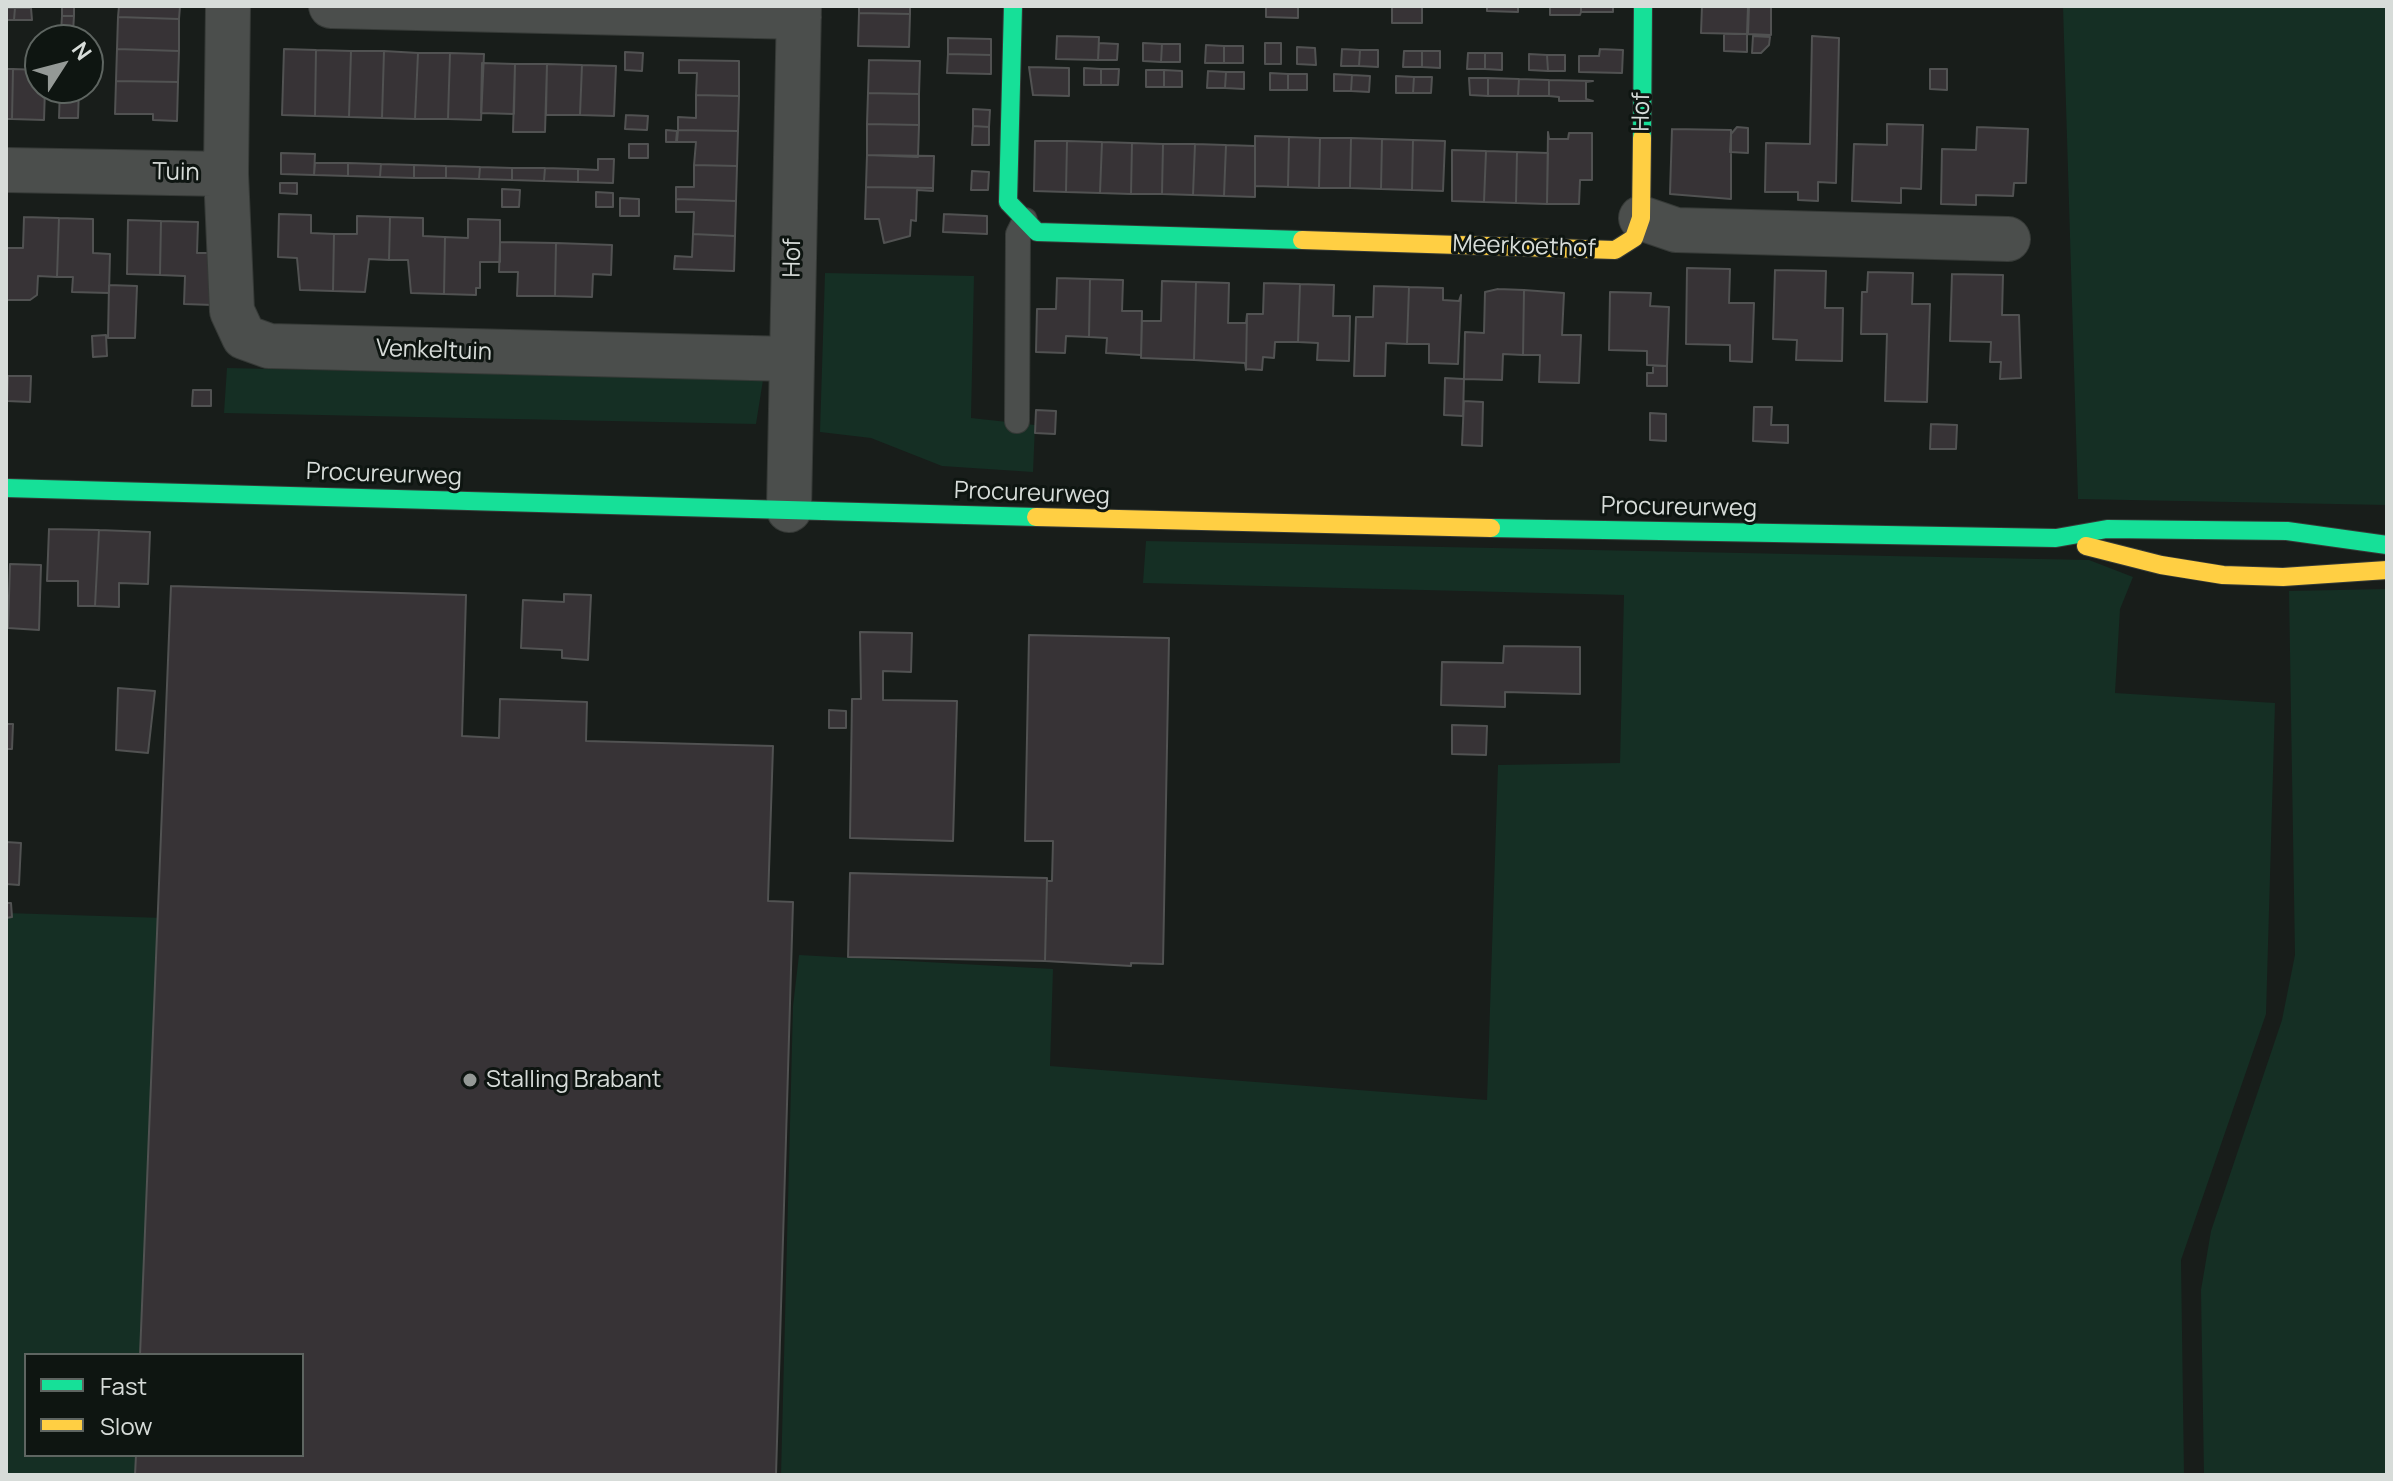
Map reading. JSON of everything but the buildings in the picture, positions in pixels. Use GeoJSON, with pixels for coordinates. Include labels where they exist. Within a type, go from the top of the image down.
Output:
{"type":"FeatureCollection","features":[{"type":"Feature","properties":{"kind":"main road"},"geometry":{"type":"LineString","coordinates":[[1013,6],[1008,202],[1025,220]]}},
{"type":"Feature","properties":{"kind":"main road","name":"Hof"},"geometry":{"type":"LineString","coordinates":[[1641,218],[1643,6]]}},
{"type":"Feature","properties":{"kind":"main road","name":"Meerkoethof"},"geometry":{"type":"LineString","coordinates":[[1025,220],[1037,232],[1615,250],[1634,238],[1641,218]]}},
{"type":"Feature","properties":{"kind":"main road","name":"Procureurweg"},"geometry":{"type":"LineString","coordinates":[[6,488],[1361,526],[2056,538],[2107,529],[2311,532],[2387,545]]}},
{"type":"Feature","properties":{"kind":"main road","name":"Procureurweg"},"geometry":{"type":"LineString","coordinates":[[2056,538],[2161,565],[2223,575],[2283,577],[2387,570]]}},
{"type":"Feature","properties":{"kind":"street","name":"Tuin"},"geometry":{"type":"LineString","coordinates":[[6,170],[226,174],[228,6]]}},
{"type":"Feature","properties":{"kind":"street"},"geometry":{"type":"LineString","coordinates":[[331,6],[799,12]]}},
{"type":"Feature","properties":{"kind":"street","name":"Hof"},"geometry":{"type":"LineString","coordinates":[[789,510],[799,12]]}},
{"type":"Feature","properties":{"kind":"street","name":"Venkeltuin"},"geometry":{"type":"LineString","coordinates":[[226,174],[232,311],[244,337],[269,346],[791,359]]}},
{"type":"Feature","properties":{"kind":"street"},"geometry":{"type":"LineString","coordinates":[[1641,218],[1676,230],[2008,239]]}},
{"type":"Feature","properties":{"kind":"lane"},"geometry":{"type":"LineString","coordinates":[[1017,421],[1018,234],[1025,220]]}},
{"type":"Feature","properties":{"kind":"green space"},"geometry":{"type":"Polygon","coordinates":[[[2063,6],[2387,6],[2387,505],[2078,499],[2063,6]]]}},
{"type":"Feature","properties":{"kind":"green space"},"geometry":{"type":"Polygon","coordinates":[[[825,273],[974,276],[971,418],[1035,425],[1033,472],[942,466],[871,438],[820,432],[825,273]]]}},
{"type":"Feature","properties":{"kind":"green space"},"geometry":{"type":"Polygon","coordinates":[[[227,368],[763,380],[756,424],[224,413],[227,368]]]}},
{"type":"Feature","properties":{"kind":"green space"},"geometry":{"type":"Polygon","coordinates":[[[1146,541],[2089,560],[2133,577],[2120,609],[2115,693],[2275,703],[2266,1014],[2181,1260],[2184,1475],[781,1475],[793,1006],[799,955],[1053,969],[1050,1066],[1487,1100],[1498,765],[1620,763],[1624,595],[1143,583],[1146,541]]]}},
{"type":"Feature","properties":{"kind":"green space"},"geometry":{"type":"Polygon","coordinates":[[[2387,589],[2387,1475],[2204,1475],[2201,1290],[2211,1231],[2282,1020],[2295,955],[2289,591],[2387,589]]]}},
{"type":"Feature","properties":{"kind":"green space"},"geometry":{"type":"Polygon","coordinates":[[[6,913],[164,918],[145,1353],[24,1353],[24,1457],[140,1457],[139,1475],[6,1475],[6,913]]]}},
{"type":"Feature","properties":{"kind":"traffic: fast"},"geometry":{"type":"LineString","coordinates":[[1013,6],[1008,202],[1037,232],[1302,240]]}},
{"type":"Feature","properties":{"kind":"traffic: fast"},"geometry":{"type":"LineString","coordinates":[[1642,138],[1643,6]]}},
{"type":"Feature","properties":{"kind":"traffic: fast"},"geometry":{"type":"LineString","coordinates":[[6,488],[1036,517]]}},
{"type":"Feature","properties":{"kind":"traffic: fast"},"geometry":{"type":"LineString","coordinates":[[1491,528],[2056,538],[2107,529],[2287,531],[2387,545]]}},
{"type":"Feature","properties":{"kind":"traffic: slow"},"geometry":{"type":"LineString","coordinates":[[1302,240],[1615,250],[1634,238],[1641,218],[1642,138]]}},
{"type":"Feature","properties":{"kind":"traffic: slow"},"geometry":{"type":"LineString","coordinates":[[1036,517],[1491,528]]}},
{"type":"Feature","properties":{"kind":"traffic: slow"},"geometry":{"type":"LineString","coordinates":[[2086,546],[2161,565],[2223,575],[2283,577],[2387,570]]}},
{"type":"Feature","properties":{"kind":"place","name":"Stalling Brabant"},"geometry":{"type":"Point","coordinates":[470,1080]}}]}
